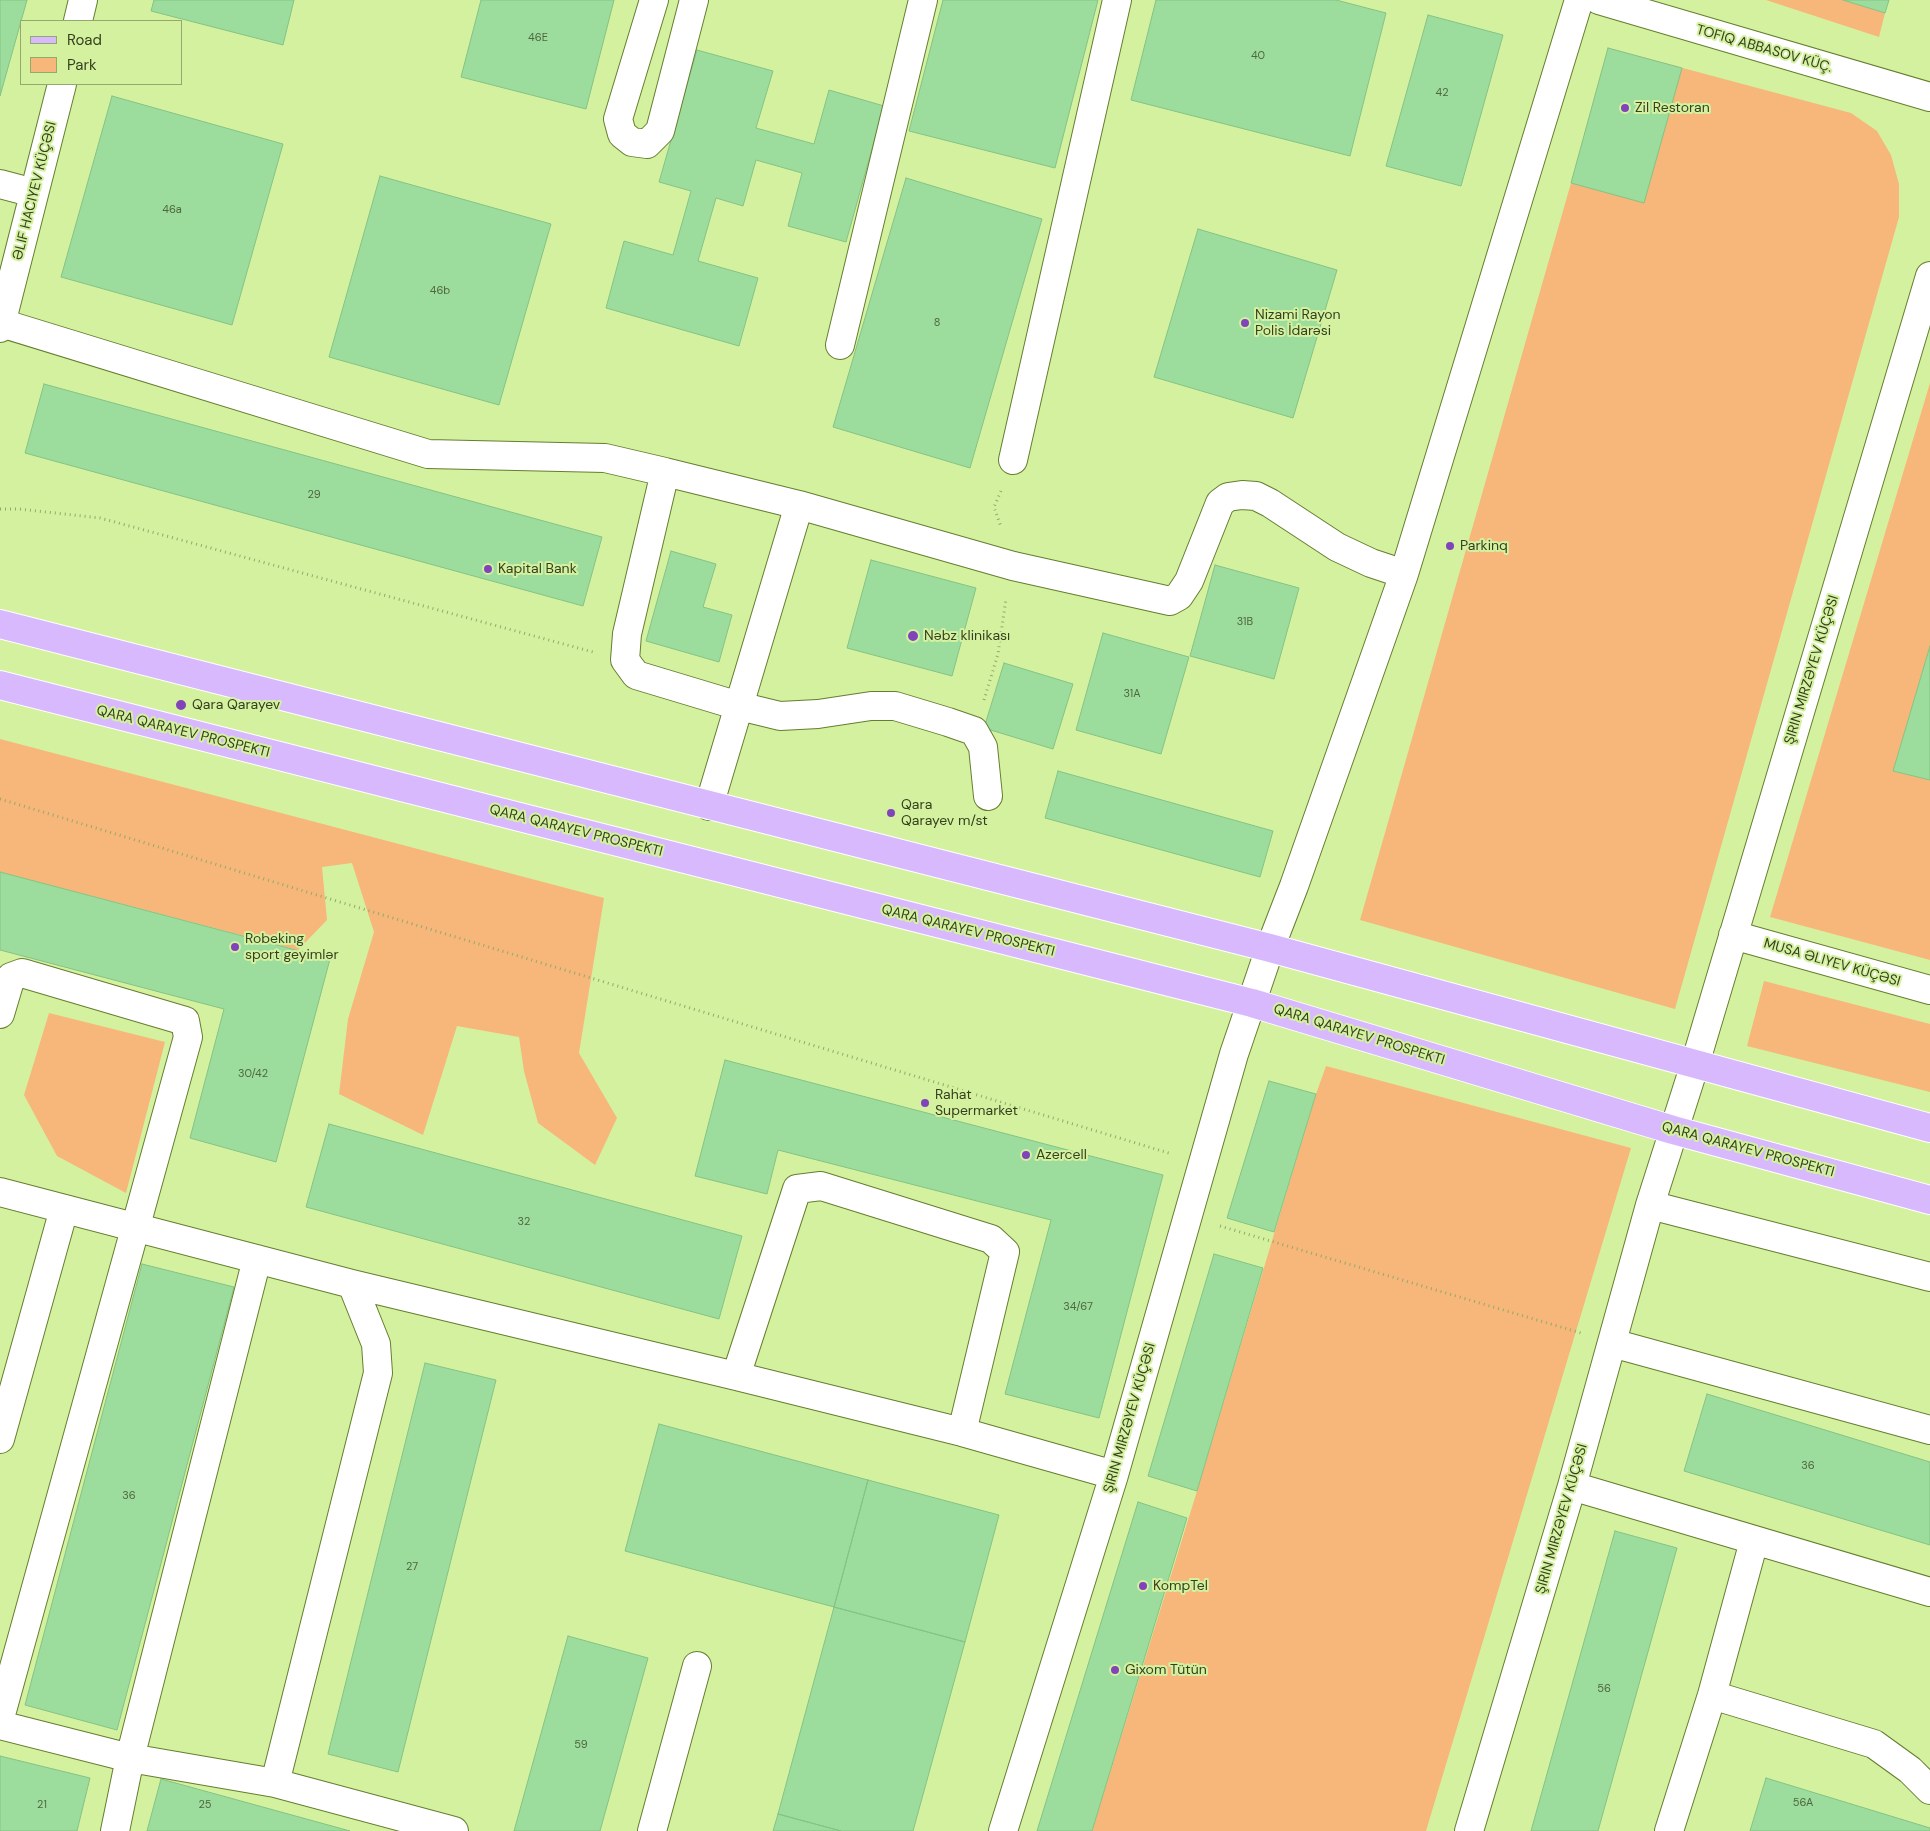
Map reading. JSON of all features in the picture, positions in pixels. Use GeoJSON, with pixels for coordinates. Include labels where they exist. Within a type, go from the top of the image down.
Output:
{"type":"FeatureCollection","features":[{"type":"Feature","properties":{"kind":"main road"},"geometry":{"type":"LineString","coordinates":[[0,624],[1270,948],[1930,1128]]}},
{"type":"Feature","properties":{"kind":"main road","name":"QARA QARAYEV PROSPEKTI"},"geometry":{"type":"LineString","coordinates":[[0,685],[1252,1003],[1673,1130],[1930,1200]]}},
{"type":"Feature","properties":{"kind":"street"},"geometry":{"type":"LineString","coordinates":[[78,20],[83,0]]}},
{"type":"Feature","properties":{"kind":"street"},"geometry":{"type":"LineString","coordinates":[[654,0],[618,119],[622,134],[632,142],[647,144],[660,131],[694,0]]}},
{"type":"Feature","properties":{"kind":"street"},"geometry":{"type":"LineString","coordinates":[[840,345],[923,0]]}},
{"type":"Feature","properties":{"kind":"street"},"geometry":{"type":"LineString","coordinates":[[1013,460],[1117,0]]}},
{"type":"Feature","properties":{"kind":"street","name":"ŞIRIN MIRZƏYEV KÜÇƏSI"},"geometry":{"type":"LineString","coordinates":[[1003,1831],[1114,1475],[1234,1054],[1404,574],[1579,0]]}},
{"type":"Feature","properties":{"kind":"street","name":"TOFIQ ABBASOV KÜÇ."},"geometry":{"type":"LineString","coordinates":[[1599,0],[1930,97]]}},
{"type":"Feature","properties":{"kind":"street"},"geometry":{"type":"LineString","coordinates":[[62,85],[1,326],[428,454],[605,458],[799,505],[1013,566],[1170,601],[1179,596],[1189,581],[1220,503],[1228,497],[1242,495],[1256,496],[1270,503],[1337,547],[1371,563],[1404,574]]}},
{"type":"Feature","properties":{"kind":"street"},"geometry":{"type":"LineString","coordinates":[[0,184],[34,193]]}},
{"type":"Feature","properties":{"kind":"street","name":"ŞIRIN MIRZƏYEV KÜÇƏSI"},"geometry":{"type":"LineString","coordinates":[[1470,1831],[1572,1486],[1650,1205],[1695,1064],[1930,276]]}},
{"type":"Feature","properties":{"kind":"street"},"geometry":{"type":"LineString","coordinates":[[665,472],[627,634],[625,660],[636,676],[780,716],[818,714],[871,706],[895,706],[974,731],[983,747],[988,796]]}},
{"type":"Feature","properties":{"kind":"street"},"geometry":{"type":"LineString","coordinates":[[709,806],[799,505]]}},
{"type":"Feature","properties":{"kind":"street","name":"MUSA ƏLIYEV KÜÇƏSI"},"geometry":{"type":"LineString","coordinates":[[1733,935],[1930,990]]}},
{"type":"Feature","properties":{"kind":"street"},"geometry":{"type":"LineString","coordinates":[[0,1014],[11,977],[22,973],[185,1021],[188,1037],[0,1718]]}},
{"type":"Feature","properties":{"kind":"street"},"geometry":{"type":"LineString","coordinates":[[736,1376],[797,1189],[821,1186],[991,1238],[1005,1252],[962,1432]]}},
{"type":"Feature","properties":{"kind":"street"},"geometry":{"type":"LineString","coordinates":[[0,1192],[352,1284],[962,1432],[1114,1475]]}},
{"type":"Feature","properties":{"kind":"street"},"geometry":{"type":"LineString","coordinates":[[1650,1205],[1930,1277]]}},
{"type":"Feature","properties":{"kind":"street"},"geometry":{"type":"LineString","coordinates":[[0,1439],[64,1209]]}},
{"type":"Feature","properties":{"kind":"street"},"geometry":{"type":"LineString","coordinates":[[115,1831],[130,1758],[257,1259]]}},
{"type":"Feature","properties":{"kind":"street"},"geometry":{"type":"LineString","coordinates":[[275,1783],[378,1373],[376,1344],[352,1284]]}},
{"type":"Feature","properties":{"kind":"street"},"geometry":{"type":"LineString","coordinates":[[1612,1342],[1930,1430]]}},
{"type":"Feature","properties":{"kind":"street"},"geometry":{"type":"LineString","coordinates":[[1572,1486],[1930,1592]]}},
{"type":"Feature","properties":{"kind":"street"},"geometry":{"type":"LineString","coordinates":[[1669,1831],[1712,1695],[1754,1541]]}},
{"type":"Feature","properties":{"kind":"street"},"geometry":{"type":"LineString","coordinates":[[652,1831],[697,1666]]}},
{"type":"Feature","properties":{"kind":"street"},"geometry":{"type":"LineString","coordinates":[[1712,1695],[1874,1744],[1910,1770],[1930,1790]]}},
{"type":"Feature","properties":{"kind":"street"},"geometry":{"type":"LineString","coordinates":[[0,1725],[130,1758],[275,1783],[454,1831]]}},
{"type":"Feature","properties":{"kind":"path"},"geometry":{"type":"LineString","coordinates":[[0,508],[100,518],[625,660]]}},
{"type":"Feature","properties":{"kind":"path"},"geometry":{"type":"LineString","coordinates":[[0,799],[1203,1163]]}},
{"type":"Feature","properties":{"kind":"path"},"geometry":{"type":"LineString","coordinates":[[1218,1226],[1612,1342]]}},
{"type":"Feature","properties":{"kind":"green space"},"geometry":{"type":"Polygon","coordinates":[[[1766,0],[1843,0],[1885,13],[1879,37],[1766,0]]]}},
{"type":"Feature","properties":{"kind":"green space"},"geometry":{"type":"Polygon","coordinates":[[[1608,48],[1851,113],[1877,131],[1891,155],[1899,184],[1899,217],[1675,1009],[1360,920],[1608,48]]]}},
{"type":"Feature","properties":{"kind":"green space"},"geometry":{"type":"Polygon","coordinates":[[[1930,383],[1930,646],[1893,771],[1930,780],[1930,960],[1770,917],[1930,383]]]}},
{"type":"Feature","properties":{"kind":"green space"},"geometry":{"type":"Polygon","coordinates":[[[0,739],[604,898],[579,1053],[617,1118],[595,1165],[538,1123],[524,1071],[519,1037],[457,1026],[423,1135],[339,1094],[348,1019],[374,932],[352,863],[322,867],[327,920],[298,950],[0,872],[0,739]]]}},
{"type":"Feature","properties":{"kind":"green space"},"geometry":{"type":"Polygon","coordinates":[[[1764,981],[1930,1024],[1930,1092],[1747,1046],[1764,981]]]}},
{"type":"Feature","properties":{"kind":"green space"},"geometry":{"type":"Polygon","coordinates":[[[49,1013],[165,1042],[126,1193],[57,1156],[24,1095],[49,1013]]]}},
{"type":"Feature","properties":{"kind":"green space"},"geometry":{"type":"Polygon","coordinates":[[[1326,1066],[1631,1148],[1426,1831],[1092,1831],[1197,1491],[1316,1094],[1326,1066]]]}},
{"type":"Feature","properties":{"kind":"building"},"geometry":{"type":"Polygon","coordinates":[[[0,0],[27,0],[20,20],[0,96],[0,0]]]}},
{"type":"Feature","properties":{"kind":"building"},"geometry":{"type":"Polygon","coordinates":[[[154,0],[294,0],[283,45],[151,11],[154,0]]]}},
{"type":"Feature","properties":{"kind":"building"},"geometry":{"type":"Polygon","coordinates":[[[481,0],[614,0],[586,109],[461,77],[481,0]]]}},
{"type":"Feature","properties":{"kind":"building"},"geometry":{"type":"Polygon","coordinates":[[[943,0],[1098,0],[1055,168],[909,131],[943,0]]]}},
{"type":"Feature","properties":{"kind":"building"},"geometry":{"type":"Polygon","coordinates":[[[1156,0],[1336,0],[1386,13],[1350,156],[1131,100],[1156,0]]]}},
{"type":"Feature","properties":{"kind":"building"},"geometry":{"type":"Polygon","coordinates":[[[1843,0],[1889,0],[1885,13],[1843,0]]]}},
{"type":"Feature","properties":{"kind":"building"},"geometry":{"type":"Polygon","coordinates":[[[1428,15],[1503,35],[1461,186],[1386,166],[1428,15]]]}},
{"type":"Feature","properties":{"kind":"building"},"geometry":{"type":"Polygon","coordinates":[[[1608,48],[1682,68],[1644,203],[1571,183],[1608,48]]]}},
{"type":"Feature","properties":{"kind":"building"},"geometry":{"type":"Polygon","coordinates":[[[697,50],[773,71],[756,128],[814,144],[829,90],[884,106],[846,242],[788,226],[802,173],[756,160],[743,206],[716,198],[698,261],[758,278],[739,346],[606,308],[624,241],[673,255],[691,191],[659,182],[697,50]]]}},
{"type":"Feature","properties":{"kind":"building"},"geometry":{"type":"Polygon","coordinates":[[[112,96],[283,144],[232,325],[61,277],[112,96]]]}},
{"type":"Feature","properties":{"kind":"building"},"geometry":{"type":"Polygon","coordinates":[[[380,176],[551,224],[499,405],[329,357],[380,176]]]}},
{"type":"Feature","properties":{"kind":"building"},"geometry":{"type":"Polygon","coordinates":[[[906,178],[1042,219],[970,468],[833,427],[906,178]]]}},
{"type":"Feature","properties":{"kind":"building","name":"Nizami Rayon Polis İdarəsi"},"geometry":{"type":"Polygon","coordinates":[[[1198,229],[1337,270],[1293,418],[1154,377],[1198,229]]]}},
{"type":"Feature","properties":{"kind":"building"},"geometry":{"type":"Polygon","coordinates":[[[44,384],[602,537],[583,606],[25,453],[44,384]]]}},
{"type":"Feature","properties":{"kind":"building"},"geometry":{"type":"Polygon","coordinates":[[[671,551],[716,564],[703,607],[732,615],[719,662],[646,641],[671,551]]]}},
{"type":"Feature","properties":{"kind":"building"},"geometry":{"type":"Polygon","coordinates":[[[871,560],[976,588],[952,676],[847,648],[871,560]]]}},
{"type":"Feature","properties":{"kind":"building"},"geometry":{"type":"Polygon","coordinates":[[[1215,565],[1299,588],[1274,679],[1190,656],[1215,565]]]}},
{"type":"Feature","properties":{"kind":"building"},"geometry":{"type":"Polygon","coordinates":[[[1103,633],[1189,657],[1161,754],[1076,730],[1103,633]]]}},
{"type":"Feature","properties":{"kind":"building"},"geometry":{"type":"Polygon","coordinates":[[[1930,646],[1930,780],[1893,771],[1930,646]]]}},
{"type":"Feature","properties":{"kind":"building"},"geometry":{"type":"Polygon","coordinates":[[[1004,663],[1073,684],[1053,749],[984,728],[1004,663]]]}},
{"type":"Feature","properties":{"kind":"building"},"geometry":{"type":"Polygon","coordinates":[[[1058,771],[1273,831],[1260,877],[1045,818],[1058,771]]]}},
{"type":"Feature","properties":{"kind":"building"},"geometry":{"type":"Polygon","coordinates":[[[0,872],[330,959],[276,1162],[190,1138],[224,1009],[0,950],[0,872]]]}},
{"type":"Feature","properties":{"kind":"building"},"geometry":{"type":"Polygon","coordinates":[[[725,1060],[1163,1175],[1099,1418],[1005,1394],[1051,1220],[778,1150],[767,1194],[695,1176],[725,1060]]]}},
{"type":"Feature","properties":{"kind":"building"},"geometry":{"type":"Polygon","coordinates":[[[1269,1081],[1316,1094],[1274,1232],[1227,1218],[1269,1081]]]}},
{"type":"Feature","properties":{"kind":"building"},"geometry":{"type":"Polygon","coordinates":[[[329,1124],[742,1236],[719,1319],[306,1207],[329,1124]]]}},
{"type":"Feature","properties":{"kind":"building"},"geometry":{"type":"Polygon","coordinates":[[[1214,1254],[1263,1268],[1197,1491],[1148,1476],[1214,1254]]]}},
{"type":"Feature","properties":{"kind":"building"},"geometry":{"type":"Polygon","coordinates":[[[142,1264],[234,1287],[117,1730],[25,1705],[142,1264]]]}},
{"type":"Feature","properties":{"kind":"building"},"geometry":{"type":"Polygon","coordinates":[[[425,1363],[496,1380],[398,1772],[328,1754],[425,1363]]]}},
{"type":"Feature","properties":{"kind":"building"},"geometry":{"type":"Polygon","coordinates":[[[1707,1394],[1930,1462],[1930,1545],[1684,1471],[1707,1394]]]}},
{"type":"Feature","properties":{"kind":"building"},"geometry":{"type":"Polygon","coordinates":[[[659,1424],[868,1480],[834,1607],[625,1551],[659,1424]]]}},
{"type":"Feature","properties":{"kind":"building"},"geometry":{"type":"Polygon","coordinates":[[[868,1480],[999,1515],[965,1642],[834,1607],[868,1480]]]}},
{"type":"Feature","properties":{"kind":"building"},"geometry":{"type":"Polygon","coordinates":[[[1138,1502],[1187,1518],[1092,1831],[1037,1831],[1138,1502]]]}},
{"type":"Feature","properties":{"kind":"building"},"geometry":{"type":"Polygon","coordinates":[[[1615,1531],[1677,1548],[1598,1831],[1531,1831],[1615,1531]]]}},
{"type":"Feature","properties":{"kind":"building"},"geometry":{"type":"Polygon","coordinates":[[[834,1607],[965,1642],[913,1831],[841,1831],[778,1814],[834,1607]]]}},
{"type":"Feature","properties":{"kind":"building"},"geometry":{"type":"Polygon","coordinates":[[[568,1636],[648,1658],[600,1831],[514,1831],[568,1636]]]}},
{"type":"Feature","properties":{"kind":"building"},"geometry":{"type":"Polygon","coordinates":[[[0,1756],[90,1778],[77,1831],[0,1831],[0,1756]]]}},
{"type":"Feature","properties":{"kind":"building"},"geometry":{"type":"Polygon","coordinates":[[[1766,1778],[1930,1828],[1930,1831],[1750,1831],[1766,1778]]]}},
{"type":"Feature","properties":{"kind":"building"},"geometry":{"type":"Polygon","coordinates":[[[161,1779],[350,1831],[147,1831],[161,1779]]]}},
{"type":"Feature","properties":{"kind":"building"},"geometry":{"type":"Polygon","coordinates":[[[778,1814],[841,1831],[773,1831],[778,1814]]]}},
{"type":"Feature","properties":{"kind":"place","name":"Zil Restoran"},"geometry":{"type":"Point","coordinates":[1625,108]}},
{"type":"Feature","properties":{"kind":"place","name":"Nizami Rayon Polis İdarəsi"},"geometry":{"type":"Point","coordinates":[1245,323]}},
{"type":"Feature","properties":{"kind":"place","name":"Parkinq"},"geometry":{"type":"Point","coordinates":[1450,546]}},
{"type":"Feature","properties":{"kind":"place","name":"Kapital Bank"},"geometry":{"type":"Point","coordinates":[488,569]}},
{"type":"Feature","properties":{"kind":"place","name":"Nəbz klinikası"},"geometry":{"type":"Point","coordinates":[913,636]}},
{"type":"Feature","properties":{"kind":"place","name":"Qara Qarayev"},"geometry":{"type":"Point","coordinates":[181,705]}},
{"type":"Feature","properties":{"kind":"place","name":"Qara Qarayev m/st"},"geometry":{"type":"Point","coordinates":[891,813]}},
{"type":"Feature","properties":{"kind":"place","name":"Robeking sport geyimlər"},"geometry":{"type":"Point","coordinates":[235,947]}},
{"type":"Feature","properties":{"kind":"place","name":"Rahat Supermarket"},"geometry":{"type":"Point","coordinates":[925,1103]}},
{"type":"Feature","properties":{"kind":"place","name":"Azercell"},"geometry":{"type":"Point","coordinates":[1026,1155]}},
{"type":"Feature","properties":{"kind":"place","name":"KompTel"},"geometry":{"type":"Point","coordinates":[1143,1586]}},
{"type":"Feature","properties":{"kind":"place","name":"Gixom Tütün"},"geometry":{"type":"Point","coordinates":[1115,1670]}}]}
